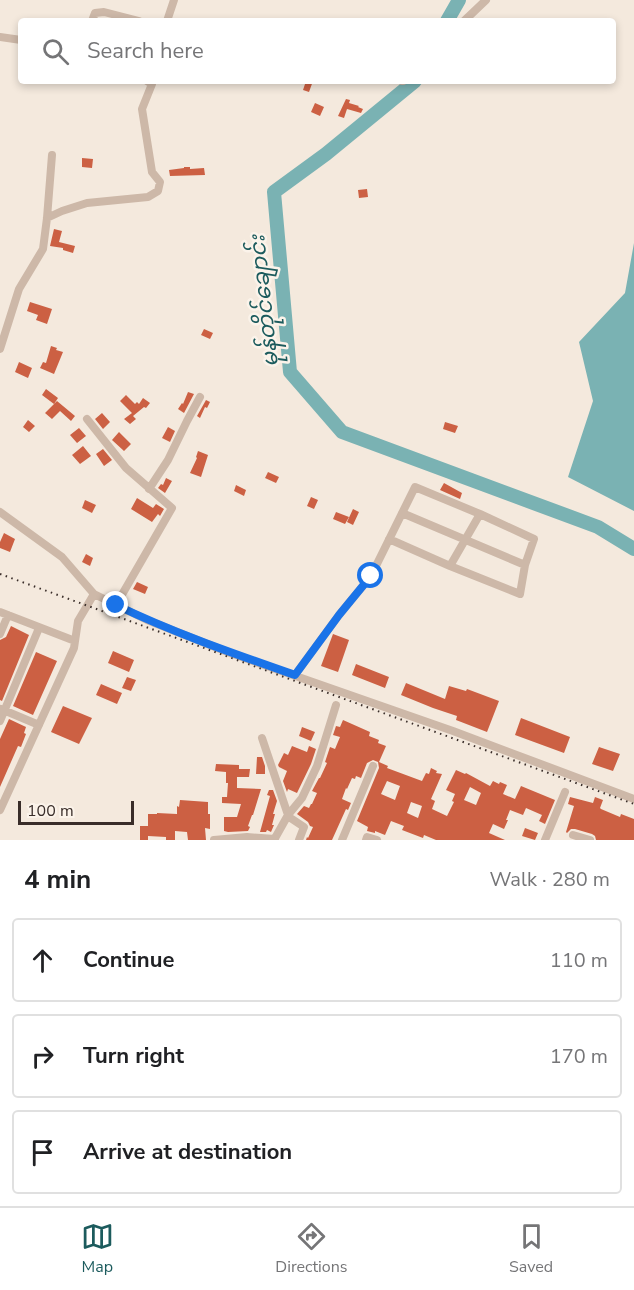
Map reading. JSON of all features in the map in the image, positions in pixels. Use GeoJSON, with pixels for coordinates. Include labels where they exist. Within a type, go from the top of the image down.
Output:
{"type":"FeatureCollection","features":[{"type":"Feature","properties":{"kind":"street"},"geometry":{"type":"LineString","coordinates":[[168,18],[174,0]]}},
{"type":"Feature","properties":{"kind":"street"},"geometry":{"type":"LineString","coordinates":[[467,18],[486,0]]}},
{"type":"Feature","properties":{"kind":"street"},"geometry":{"type":"LineString","coordinates":[[93,18],[95,13],[104,12],[127,18]]}},
{"type":"Feature","properties":{"kind":"street"},"geometry":{"type":"LineString","coordinates":[[0,37],[18,40]]}},
{"type":"Feature","properties":{"kind":"street"},"geometry":{"type":"LineString","coordinates":[[47,218],[87,203],[148,197],[158,191],[160,182],[152,172],[142,109],[152,84]]}},
{"type":"Feature","properties":{"kind":"street"},"geometry":{"type":"LineString","coordinates":[[0,349],[18,289],[43,249],[52,155]]}},
{"type":"Feature","properties":{"kind":"street"},"geometry":{"type":"LineString","coordinates":[[149,489],[168,460],[200,397]]}},
{"type":"Feature","properties":{"kind":"street"},"geometry":{"type":"LineString","coordinates":[[87,419],[126,468],[172,508],[116,605]]}},
{"type":"Feature","properties":{"kind":"street"},"geometry":{"type":"LineString","coordinates":[[295,675],[371,576],[389,539],[415,487],[534,539],[525,565],[520,594],[389,539]]}},
{"type":"Feature","properties":{"kind":"street"},"geometry":{"type":"LineString","coordinates":[[0,512],[62,556],[94,594],[147,620],[220,649],[453,731],[634,799]]}},
{"type":"Feature","properties":{"kind":"street"},"geometry":{"type":"LineString","coordinates":[[402,513],[525,565]]}},
{"type":"Feature","properties":{"kind":"street"},"geometry":{"type":"LineString","coordinates":[[450,566],[480,514]]}},
{"type":"Feature","properties":{"kind":"street"},"geometry":{"type":"LineString","coordinates":[[0,810],[74,648],[78,621],[94,594]]}},
{"type":"Feature","properties":{"kind":"street"},"geometry":{"type":"LineString","coordinates":[[0,634],[4,613],[75,641]]}},
{"type":"Feature","properties":{"kind":"street"},"geometry":{"type":"LineString","coordinates":[[0,721],[2,709],[39,628]]}},
{"type":"Feature","properties":{"kind":"street"},"geometry":{"type":"LineString","coordinates":[[214,840],[247,837],[274,840],[288,815],[302,798],[317,766],[336,705]]}},
{"type":"Feature","properties":{"kind":"street"},"geometry":{"type":"LineString","coordinates":[[2,709],[39,725]]}},
{"type":"Feature","properties":{"kind":"street"},"geometry":{"type":"LineString","coordinates":[[262,738],[288,815],[304,826],[299,840]]}},
{"type":"Feature","properties":{"kind":"street"},"geometry":{"type":"LineString","coordinates":[[342,840],[373,766]]}},
{"type":"Feature","properties":{"kind":"street"},"geometry":{"type":"LineString","coordinates":[[544,840],[565,792]]}},
{"type":"Feature","properties":{"kind":"street"},"geometry":{"type":"LineString","coordinates":[[573,835],[590,840]]}},
{"type":"Feature","properties":{"kind":"street"},"geometry":{"type":"LineString","coordinates":[[366,840],[367,837],[377,840]]}},
{"type":"Feature","properties":{"kind":"water"},"geometry":{"type":"Polygon","coordinates":[[[634,243],[634,511],[568,477],[593,401],[579,342],[625,293],[634,243]]]}},
{"type":"Feature","properties":{"kind":"building"},"geometry":{"type":"Polygon","coordinates":[[[305,84],[312,84],[309,92],[303,90],[305,84]]]}},
{"type":"Feature","properties":{"kind":"building"},"geometry":{"type":"Polygon","coordinates":[[[346,99],[350,100],[349,103],[363,109],[361,113],[347,109],[344,118],[338,116],[346,99]]]}},
{"type":"Feature","properties":{"kind":"building"},"geometry":{"type":"Polygon","coordinates":[[[315,103],[324,107],[320,116],[311,112],[315,103]]]}},
{"type":"Feature","properties":{"kind":"building"},"geometry":{"type":"Polygon","coordinates":[[[82,158],[93,159],[92,168],[82,167],[82,158]]]}},
{"type":"Feature","properties":{"kind":"building"},"geometry":{"type":"Polygon","coordinates":[[[184,167],[204,168],[205,175],[170,176],[169,170],[184,167]]]}},
{"type":"Feature","properties":{"kind":"building"},"geometry":{"type":"Polygon","coordinates":[[[367,189],[368,197],[359,198],[358,190],[367,189]]]}},
{"type":"Feature","properties":{"kind":"building"},"geometry":{"type":"Polygon","coordinates":[[[54,229],[62,231],[59,242],[75,246],[73,253],[63,248],[50,246],[54,229]]]}},
{"type":"Feature","properties":{"kind":"building"},"geometry":{"type":"Polygon","coordinates":[[[30,302],[52,309],[47,324],[36,320],[38,315],[27,311],[30,302]]]}},
{"type":"Feature","properties":{"kind":"building"},"geometry":{"type":"Polygon","coordinates":[[[204,329],[213,333],[210,339],[201,335],[204,329]]]}},
{"type":"Feature","properties":{"kind":"building"},"geometry":{"type":"Polygon","coordinates":[[[51,346],[63,352],[54,374],[40,368],[43,362],[46,363],[51,346]]]}},
{"type":"Feature","properties":{"kind":"building"},"geometry":{"type":"Polygon","coordinates":[[[19,362],[32,368],[28,378],[15,372],[19,362]]]}},
{"type":"Feature","properties":{"kind":"building"},"geometry":{"type":"Polygon","coordinates":[[[46,389],[58,398],[54,404],[42,395],[46,389]]]}},
{"type":"Feature","properties":{"kind":"building"},"geometry":{"type":"Polygon","coordinates":[[[188,392],[194,394],[184,413],[178,409],[188,392]]]}},
{"type":"Feature","properties":{"kind":"building"},"geometry":{"type":"Polygon","coordinates":[[[126,395],[135,404],[137,402],[139,404],[143,398],[150,403],[133,416],[136,419],[130,424],[124,419],[132,413],[120,401],[126,395]]]}},
{"type":"Feature","properties":{"kind":"building"},"geometry":{"type":"Polygon","coordinates":[[[206,400],[210,402],[200,418],[197,416],[206,400]]]}},
{"type":"Feature","properties":{"kind":"building"},"geometry":{"type":"Polygon","coordinates":[[[57,401],[75,416],[71,421],[60,411],[52,419],[45,413],[57,401]]]}},
{"type":"Feature","properties":{"kind":"building"},"geometry":{"type":"Polygon","coordinates":[[[102,413],[110,422],[103,429],[95,419],[102,413]]]}},
{"type":"Feature","properties":{"kind":"building"},"geometry":{"type":"Polygon","coordinates":[[[28,420],[35,426],[29,432],[23,427],[28,420]]]}},
{"type":"Feature","properties":{"kind":"building"},"geometry":{"type":"Polygon","coordinates":[[[445,422],[458,426],[455,433],[443,429],[445,422]]]}},
{"type":"Feature","properties":{"kind":"building"},"geometry":{"type":"Polygon","coordinates":[[[168,427],[175,431],[170,442],[162,438],[168,427]]]}},
{"type":"Feature","properties":{"kind":"building"},"geometry":{"type":"Polygon","coordinates":[[[79,428],[86,436],[77,443],[70,435],[79,428]]]}},
{"type":"Feature","properties":{"kind":"building"},"geometry":{"type":"Polygon","coordinates":[[[119,432],[131,444],[124,451],[112,440],[119,432]]]}},
{"type":"Feature","properties":{"kind":"building"},"geometry":{"type":"Polygon","coordinates":[[[83,446],[91,456],[80,464],[72,455],[83,446]]]}},
{"type":"Feature","properties":{"kind":"building"},"geometry":{"type":"Polygon","coordinates":[[[103,449],[112,460],[104,466],[96,454],[103,449]]]}},
{"type":"Feature","properties":{"kind":"building"},"geometry":{"type":"Polygon","coordinates":[[[198,451],[208,455],[201,477],[190,473],[198,451]]]}},
{"type":"Feature","properties":{"kind":"building"},"geometry":{"type":"Polygon","coordinates":[[[268,472],[279,477],[276,483],[265,478],[268,472]]]}},
{"type":"Feature","properties":{"kind":"building"},"geometry":{"type":"Polygon","coordinates":[[[166,478],[172,481],[165,493],[158,488],[161,484],[163,485],[166,478]]]}},
{"type":"Feature","properties":{"kind":"building"},"geometry":{"type":"Polygon","coordinates":[[[444,483],[462,493],[460,499],[440,490],[444,483]]]}},
{"type":"Feature","properties":{"kind":"building"},"geometry":{"type":"Polygon","coordinates":[[[236,485],[246,490],[244,496],[234,491],[236,485]]]}},
{"type":"Feature","properties":{"kind":"building"},"geometry":{"type":"Polygon","coordinates":[[[311,497],[318,500],[314,509],[307,506],[311,497]]]}},
{"type":"Feature","properties":{"kind":"building"},"geometry":{"type":"Polygon","coordinates":[[[137,498],[153,508],[156,504],[164,509],[160,516],[158,514],[152,522],[131,509],[137,498]]]}},
{"type":"Feature","properties":{"kind":"building"},"geometry":{"type":"Polygon","coordinates":[[[85,500],[96,505],[92,513],[82,508],[85,500]]]}},
{"type":"Feature","properties":{"kind":"building"},"geometry":{"type":"Polygon","coordinates":[[[353,509],[359,512],[353,525],[347,522],[353,509]]]}},
{"type":"Feature","properties":{"kind":"building"},"geometry":{"type":"Polygon","coordinates":[[[336,512],[349,517],[345,524],[333,519],[336,512]]]}},
{"type":"Feature","properties":{"kind":"building"},"geometry":{"type":"Polygon","coordinates":[[[4,533],[15,539],[10,552],[0,548],[4,533]]]}},
{"type":"Feature","properties":{"kind":"building"},"geometry":{"type":"Polygon","coordinates":[[[86,554],[93,558],[90,566],[82,562],[86,554]]]}},
{"type":"Feature","properties":{"kind":"building"},"geometry":{"type":"Polygon","coordinates":[[[137,582],[148,587],[145,594],[133,589],[137,582]]]}},
{"type":"Feature","properties":{"kind":"building"},"geometry":{"type":"Polygon","coordinates":[[[11,626],[29,635],[2,701],[0,700],[0,640],[6,637],[11,626]]]}},
{"type":"Feature","properties":{"kind":"building"},"geometry":{"type":"Polygon","coordinates":[[[333,634],[349,640],[338,672],[321,666],[333,634]]]}},
{"type":"Feature","properties":{"kind":"building"},"geometry":{"type":"Polygon","coordinates":[[[113,651],[134,660],[129,672],[108,663],[113,651]]]}},
{"type":"Feature","properties":{"kind":"building"},"geometry":{"type":"Polygon","coordinates":[[[36,652],[57,661],[33,715],[13,706],[36,652]]]}},
{"type":"Feature","properties":{"kind":"building"},"geometry":{"type":"Polygon","coordinates":[[[356,664],[389,677],[385,688],[352,675],[356,664]]]}},
{"type":"Feature","properties":{"kind":"building"},"geometry":{"type":"Polygon","coordinates":[[[127,677],[136,680],[131,691],[122,688],[127,677]]]}},
{"type":"Feature","properties":{"kind":"building"},"geometry":{"type":"Polygon","coordinates":[[[406,683],[445,699],[449,686],[466,691],[467,689],[499,701],[487,732],[456,720],[457,716],[401,695],[406,683]]]}},
{"type":"Feature","properties":{"kind":"building"},"geometry":{"type":"Polygon","coordinates":[[[101,684],[122,693],[117,704],[96,695],[101,684]]]}},
{"type":"Feature","properties":{"kind":"building"},"geometry":{"type":"Polygon","coordinates":[[[63,706],[92,718],[79,744],[51,732],[63,706]]]}},
{"type":"Feature","properties":{"kind":"building"},"geometry":{"type":"Polygon","coordinates":[[[521,718],[570,737],[564,753],[515,735],[521,718]]]}},
{"type":"Feature","properties":{"kind":"building"},"geometry":{"type":"Polygon","coordinates":[[[9,719],[26,727],[24,733],[26,734],[21,747],[18,746],[0,787],[0,739],[9,719]]]}},
{"type":"Feature","properties":{"kind":"building"},"geometry":{"type":"Polygon","coordinates":[[[343,720],[370,732],[369,736],[386,746],[379,762],[388,766],[387,768],[422,781],[431,768],[437,771],[436,773],[442,774],[431,799],[435,801],[432,809],[447,816],[455,794],[446,790],[456,770],[490,786],[493,781],[507,785],[503,794],[515,799],[521,786],[555,800],[545,824],[539,821],[542,815],[526,808],[523,815],[510,810],[504,829],[493,824],[489,833],[505,840],[436,840],[424,835],[423,838],[402,830],[404,826],[391,821],[385,835],[375,831],[375,833],[367,831],[368,827],[357,821],[379,768],[378,762],[373,760],[367,763],[361,778],[356,776],[355,779],[352,778],[346,788],[342,799],[351,803],[332,840],[306,840],[313,827],[297,814],[304,806],[309,808],[312,804],[317,793],[312,791],[327,763],[325,762],[330,747],[335,749],[340,737],[333,735],[336,726],[340,727],[343,720]],[[387,781],[381,794],[395,800],[400,786],[387,781]],[[470,787],[464,800],[476,805],[481,793],[470,787]],[[411,802],[407,813],[418,818],[422,806],[411,802]]]}},
{"type":"Feature","properties":{"kind":"building"},"geometry":{"type":"Polygon","coordinates":[[[302,727],[315,732],[311,741],[299,736],[302,727]]]}},
{"type":"Feature","properties":{"kind":"building"},"geometry":{"type":"Polygon","coordinates":[[[292,746],[307,752],[309,746],[316,749],[297,793],[288,789],[287,792],[283,781],[287,771],[278,765],[284,753],[288,755],[292,746]]]}},
{"type":"Feature","properties":{"kind":"building"},"geometry":{"type":"Polygon","coordinates":[[[599,747],[620,754],[613,771],[592,764],[599,747]]]}},
{"type":"Feature","properties":{"kind":"building"},"geometry":{"type":"Polygon","coordinates":[[[257,757],[262,757],[265,774],[256,774],[257,757]]]}},
{"type":"Feature","properties":{"kind":"building"},"geometry":{"type":"Polygon","coordinates":[[[216,764],[239,765],[239,769],[250,769],[249,777],[237,777],[237,788],[261,789],[248,831],[224,831],[224,817],[237,817],[241,804],[222,803],[222,797],[227,797],[228,783],[226,783],[226,772],[215,771],[216,764]]]}},
{"type":"Feature","properties":{"kind":"building"},"geometry":{"type":"Polygon","coordinates":[[[269,790],[273,790],[277,801],[273,814],[275,814],[272,825],[274,825],[271,832],[267,830],[260,832],[270,796],[267,795],[269,790]]]}},
{"type":"Feature","properties":{"kind":"building"},"geometry":{"type":"Polygon","coordinates":[[[570,797],[593,803],[595,797],[603,800],[601,809],[620,817],[621,814],[634,819],[634,840],[596,840],[592,834],[575,829],[567,833],[574,806],[568,804],[570,797]]]}},
{"type":"Feature","properties":{"kind":"building"},"geometry":{"type":"Polygon","coordinates":[[[180,800],[208,802],[210,829],[205,828],[206,840],[188,840],[187,832],[175,831],[175,840],[148,836],[148,840],[140,840],[140,826],[148,826],[148,814],[177,814],[180,800]]]}},
{"type":"Feature","properties":{"kind":"building"},"geometry":{"type":"Polygon","coordinates":[[[525,828],[538,833],[535,840],[522,836],[525,828]]]}},
{"type":"Feature","properties":{"kind":"waterway","name":"မုန်တိုင်ချောင်း"},"geometry":{"type":"LineString","coordinates":[[449,18],[459,0]]}},
{"type":"Feature","properties":{"kind":"waterway","name":"မုန်တိုင်ချောင်း"},"geometry":{"type":"LineString","coordinates":[[411,84],[326,154],[274,192],[290,372],[342,432],[598,527],[634,549]]}},
{"type":"Feature","properties":{"kind":"railway"},"geometry":{"type":"LineString","coordinates":[[0,574],[634,804]]}},
{"type":"Feature","properties":{"kind":"route"},"geometry":{"type":"LineString","coordinates":[[116,605],[230,653],[295,675],[371,576]]}}]}
